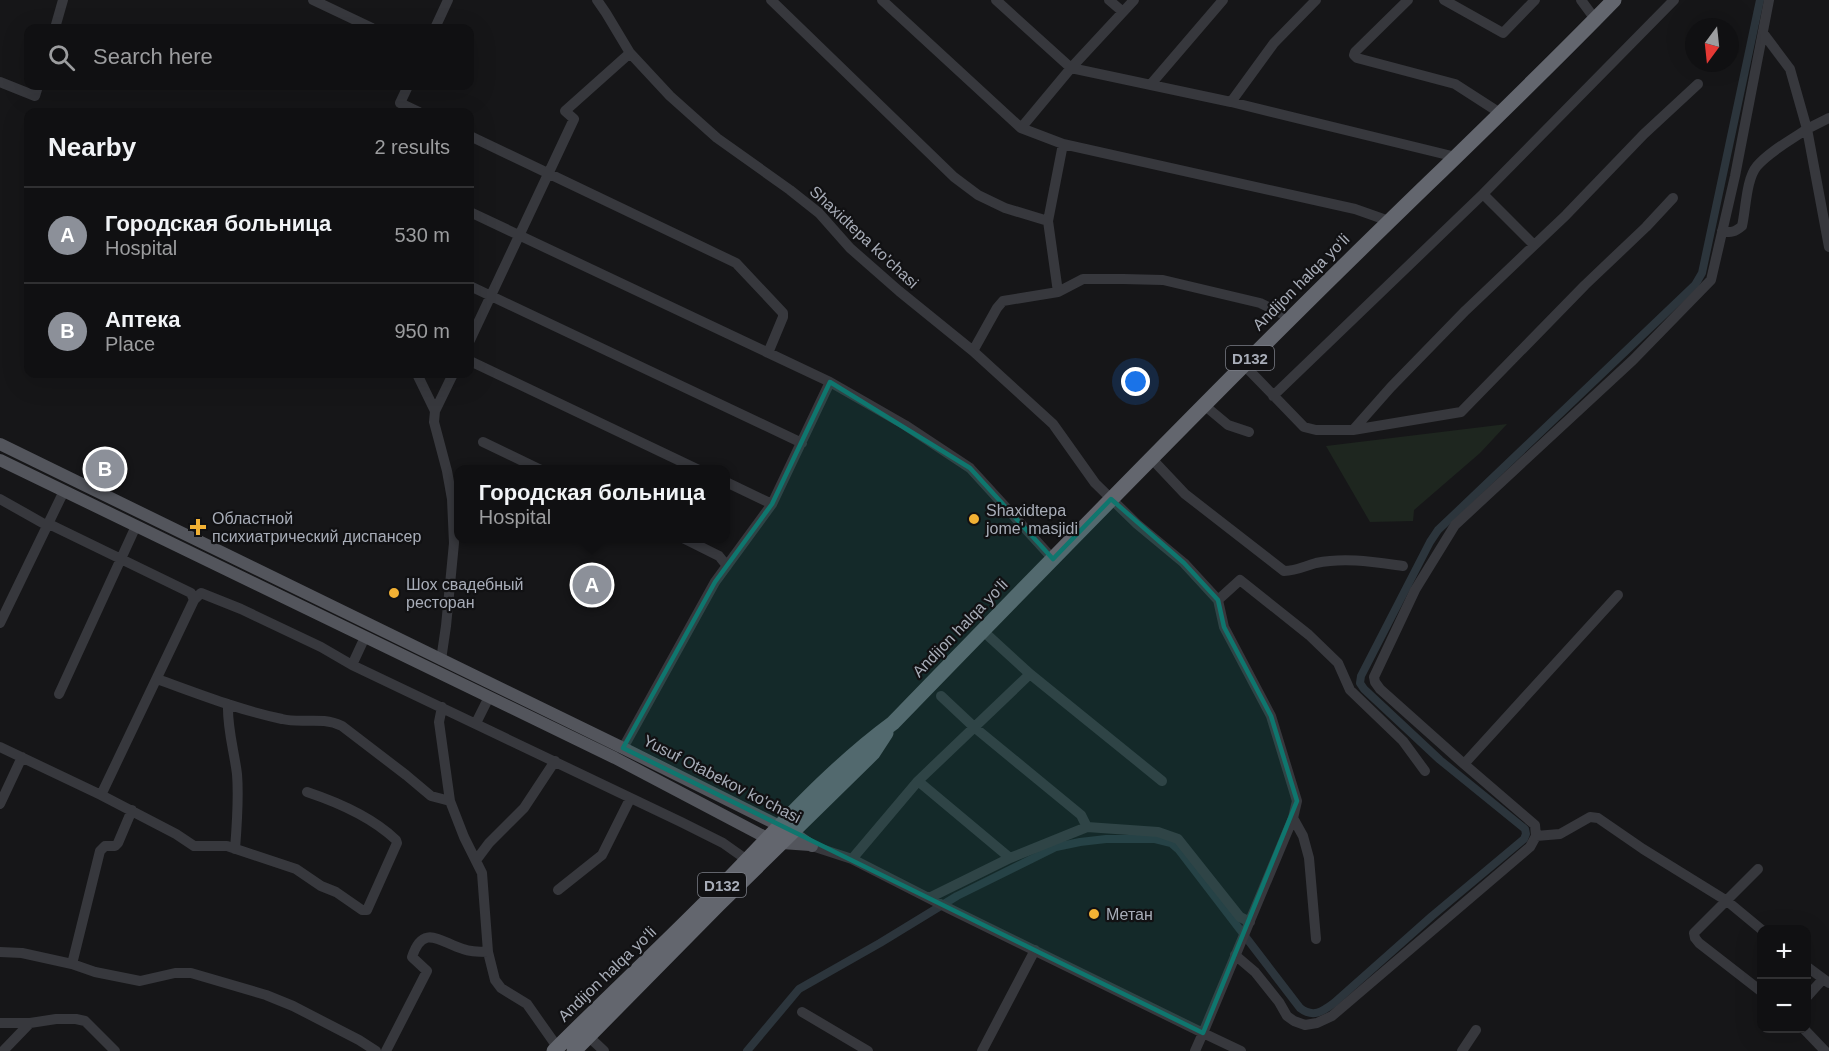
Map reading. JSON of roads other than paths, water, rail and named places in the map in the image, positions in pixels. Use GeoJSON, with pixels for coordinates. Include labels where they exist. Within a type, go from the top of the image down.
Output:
{"type":"FeatureCollection","features":[{"type":"Feature","properties":{"kind":"highway","name":"Andijon halqa yo‘li"},"geometry":{"type":"LineString","coordinates":[[574,1051],[861,747],[893,723],[1244,364],[1456,158],[1614,0]]}},
{"type":"Feature","properties":{"kind":"highway","name":"Andijon halqa yo‘li"},"geometry":{"type":"LineString","coordinates":[[556,1049],[747,860],[780,835]]}},
{"type":"Feature","properties":{"kind":"main road","name":"Yusuf Otabekov ko'chasi"},"geometry":{"type":"LineString","coordinates":[[0,444],[623,748],[780,835]]}},
{"type":"Feature","properties":{"kind":"main road","name":"Yusuf Otabekov ko'chasi"},"geometry":{"type":"LineString","coordinates":[[0,460],[615,759],[780,835],[812,846]]}},
{"type":"Feature","properties":{"kind":"street"},"geometry":{"type":"LineString","coordinates":[[56,24],[63,0]]}},
{"type":"Feature","properties":{"kind":"street"},"geometry":{"type":"LineString","coordinates":[[313,0],[364,24]]}},
{"type":"Feature","properties":{"kind":"street"},"geometry":{"type":"LineString","coordinates":[[437,24],[448,0]]}},
{"type":"Feature","properties":{"kind":"street","name":"Shaxidtepa ko'chasi"},"geometry":{"type":"LineString","coordinates":[[597,0],[630,53],[670,96],[717,138],[819,213],[850,248],[973,351],[1053,424],[1095,483],[1137,524],[1184,563],[1218,600]]}},
{"type":"Feature","properties":{"kind":"street"},"geometry":{"type":"LineString","coordinates":[[771,0],[954,177],[978,195],[1005,208],[1048,221]]}},
{"type":"Feature","properties":{"kind":"street"},"geometry":{"type":"LineString","coordinates":[[781,9],[790,0]]}},
{"type":"Feature","properties":{"kind":"street"},"geometry":{"type":"LineString","coordinates":[[882,0],[1021,129],[1063,144],[1355,209],[1389,221]]}},
{"type":"Feature","properties":{"kind":"street"},"geometry":{"type":"LineString","coordinates":[[996,0],[1071,68],[1232,102],[1456,158]]}},
{"type":"Feature","properties":{"kind":"street"},"geometry":{"type":"LineString","coordinates":[[1109,0],[1123,12]]}},
{"type":"Feature","properties":{"kind":"street"},"geometry":{"type":"LineString","coordinates":[[1021,129],[1071,68],[1134,0]]}},
{"type":"Feature","properties":{"kind":"street"},"geometry":{"type":"LineString","coordinates":[[1151,84],[1223,0]]}},
{"type":"Feature","properties":{"kind":"street"},"geometry":{"type":"LineString","coordinates":[[1232,102],[1274,43],[1316,0]]}},
{"type":"Feature","properties":{"kind":"street"},"geometry":{"type":"LineString","coordinates":[[1407,0],[1354,55],[1357,58],[1455,84],[1500,113]]}},
{"type":"Feature","properties":{"kind":"street"},"geometry":{"type":"LineString","coordinates":[[1444,0],[1503,33],[1535,0]]}},
{"type":"Feature","properties":{"kind":"street"},"geometry":{"type":"LineString","coordinates":[[1581,0],[1595,19]]}},
{"type":"Feature","properties":{"kind":"street"},"geometry":{"type":"LineString","coordinates":[[1273,396],[1483,194],[1674,0]]}},
{"type":"Feature","properties":{"kind":"street"},"geometry":{"type":"LineString","coordinates":[[1237,952],[1279,1002],[1287,1016],[1305,1025],[1317,1023],[1332,1016],[1530,847],[1536,836],[1535,825],[1380,689],[1374,677],[1415,590],[1455,525],[1633,360],[1711,280],[1735,176],[1769,0]]}},
{"type":"Feature","properties":{"kind":"street"},"geometry":{"type":"LineString","coordinates":[[1763,33],[1790,69],[1807,129],[1829,247]]}},
{"type":"Feature","properties":{"kind":"street"},"geometry":{"type":"LineString","coordinates":[[474,331],[574,119],[565,111],[630,53]]}},
{"type":"Feature","properties":{"kind":"street"},"geometry":{"type":"LineString","coordinates":[[0,82],[35,96],[37,90]]}},
{"type":"Feature","properties":{"kind":"street"},"geometry":{"type":"LineString","coordinates":[[1353,430],[1391,387],[1466,310],[1644,134],[1698,84]]}},
{"type":"Feature","properties":{"kind":"street"},"geometry":{"type":"LineString","coordinates":[[398,108],[406,90]]}},
{"type":"Feature","properties":{"kind":"street"},"geometry":{"type":"LineString","coordinates":[[1722,231],[1731,233],[1742,226],[1750,184],[1756,167],[1774,151],[1807,129],[1829,118]]}},
{"type":"Feature","properties":{"kind":"street"},"geometry":{"type":"LineString","coordinates":[[474,138],[736,262],[783,313],[768,353]]}},
{"type":"Feature","properties":{"kind":"street"},"geometry":{"type":"LineString","coordinates":[[1059,292],[1048,221],[1063,144]]}},
{"type":"Feature","properties":{"kind":"street"},"geometry":{"type":"LineString","coordinates":[[1483,194],[1534,245]]}},
{"type":"Feature","properties":{"kind":"street"},"geometry":{"type":"LineString","coordinates":[[1244,364],[1304,427],[1316,430],[1353,430],[1461,412],[1584,285],[1646,227],[1673,198]]}},
{"type":"Feature","properties":{"kind":"street"},"geometry":{"type":"LineString","coordinates":[[474,214],[830,382],[905,425],[970,468],[1053,558]]}},
{"type":"Feature","properties":{"kind":"street"},"geometry":{"type":"LineString","coordinates":[[973,351],[996,308],[1004,301],[1059,292],[1083,279],[1163,280],[1260,303],[1291,318]]}},
{"type":"Feature","properties":{"kind":"street"},"geometry":{"type":"LineString","coordinates":[[474,288],[802,443]]}},
{"type":"Feature","properties":{"kind":"street"},"geometry":{"type":"LineString","coordinates":[[474,363],[688,465]]}},
{"type":"Feature","properties":{"kind":"street"},"geometry":{"type":"LineString","coordinates":[[419,378],[435,411]]}},
{"type":"Feature","properties":{"kind":"street"},"geometry":{"type":"LineString","coordinates":[[441,660],[454,543],[452,499],[434,422],[435,411],[451,378]]}},
{"type":"Feature","properties":{"kind":"street"},"geometry":{"type":"LineString","coordinates":[[623,748],[715,582],[772,504],[830,382]]}},
{"type":"Feature","properties":{"kind":"street"},"geometry":{"type":"LineString","coordinates":[[1204,405],[1228,425],[1249,432]]}},
{"type":"Feature","properties":{"kind":"street"},"geometry":{"type":"LineString","coordinates":[[483,442],[531,465]]}},
{"type":"Feature","properties":{"kind":"street"},"geometry":{"type":"LineString","coordinates":[[1151,458],[1185,494],[1284,571],[1293,571],[1317,563],[1361,560],[1403,566]]}},
{"type":"Feature","properties":{"kind":"street"},"geometry":{"type":"LineString","coordinates":[[730,484],[772,504]]}},
{"type":"Feature","properties":{"kind":"street"},"geometry":{"type":"LineString","coordinates":[[0,623],[64,491]]}},
{"type":"Feature","properties":{"kind":"street"},"geometry":{"type":"LineString","coordinates":[[0,498],[46,525],[51,525],[191,593],[194,600]]}},
{"type":"Feature","properties":{"kind":"street"},"geometry":{"type":"LineString","coordinates":[[59,694],[136,526]]}},
{"type":"Feature","properties":{"kind":"street"},"geometry":{"type":"LineString","coordinates":[[693,543],[718,556],[727,566]]}},
{"type":"Feature","properties":{"kind":"street"},"geometry":{"type":"LineString","coordinates":[[1195,1051],[1293,818],[1297,801],[1271,716],[1224,627],[1218,600],[1240,580],[1309,634],[1338,663],[1350,690],[1403,741],[1425,771]]}},
{"type":"Feature","properties":{"kind":"street"},"geometry":{"type":"LineString","coordinates":[[101,795],[194,600],[201,593],[321,646],[352,665],[723,843],[747,860]]}},
{"type":"Feature","properties":{"kind":"street"},"geometry":{"type":"LineString","coordinates":[[1464,765],[1618,595]]}},
{"type":"Feature","properties":{"kind":"street"},"geometry":{"type":"LineString","coordinates":[[983,631],[1030,674],[1162,782]]}},
{"type":"Feature","properties":{"kind":"street"},"geometry":{"type":"LineString","coordinates":[[352,665],[365,637]]}},
{"type":"Feature","properties":{"kind":"street"},"geometry":{"type":"LineString","coordinates":[[852,859],[918,781],[1030,674]]}},
{"type":"Feature","properties":{"kind":"street"},"geometry":{"type":"LineString","coordinates":[[158,679],[228,704],[285,720],[333,722],[342,726],[431,796],[450,801]]}},
{"type":"Feature","properties":{"kind":"street"},"geometry":{"type":"LineString","coordinates":[[941,696],[974,727],[1081,815],[1087,827]]}},
{"type":"Feature","properties":{"kind":"street"},"geometry":{"type":"LineString","coordinates":[[476,723],[489,697]]}},
{"type":"Feature","properties":{"kind":"street"},"geometry":{"type":"LineString","coordinates":[[228,704],[228,719],[237,773],[235,849]]}},
{"type":"Feature","properties":{"kind":"street"},"geometry":{"type":"LineString","coordinates":[[442,707],[439,722],[450,801],[464,837],[482,873],[488,952],[498,985],[527,1004],[556,1049]]}},
{"type":"Feature","properties":{"kind":"street"},"geometry":{"type":"LineString","coordinates":[[0,747],[132,810],[194,846],[227,846],[296,869],[362,910],[367,910],[397,843],[396,840],[354,811],[307,792]]}},
{"type":"Feature","properties":{"kind":"street"},"geometry":{"type":"LineString","coordinates":[[0,804],[22,758]]}},
{"type":"Feature","properties":{"kind":"street"},"geometry":{"type":"LineString","coordinates":[[477,859],[489,843],[524,808],[555,761]]}},
{"type":"Feature","properties":{"kind":"street"},"geometry":{"type":"LineString","coordinates":[[918,781],[1010,858]]}},
{"type":"Feature","properties":{"kind":"street"},"geometry":{"type":"LineString","coordinates":[[558,890],[602,855],[630,799]]}},
{"type":"Feature","properties":{"kind":"street"},"geometry":{"type":"LineString","coordinates":[[72,964],[100,851],[105,846],[115,846],[118,843],[132,810]]}},
{"type":"Feature","properties":{"kind":"street"},"geometry":{"type":"LineString","coordinates":[[1293,818],[1303,836],[1309,858],[1316,939]]}},
{"type":"Feature","properties":{"kind":"street"},"geometry":{"type":"LineString","coordinates":[[1536,836],[1560,834],[1590,818],[1598,818],[1727,901],[1757,926]]}},
{"type":"Feature","properties":{"kind":"street"},"geometry":{"type":"LineString","coordinates":[[932,899],[1010,858],[1087,827],[1158,832],[1178,839],[1240,917],[1249,925]]}},
{"type":"Feature","properties":{"kind":"street"},"geometry":{"type":"LineString","coordinates":[[812,846],[852,859],[1241,1051]]}},
{"type":"Feature","properties":{"kind":"street"},"geometry":{"type":"LineString","coordinates":[[1757,989],[1695,938],[1694,933],[1758,869]]}},
{"type":"Feature","properties":{"kind":"street"},"geometry":{"type":"LineString","coordinates":[[386,1051],[427,971],[412,957],[420,940],[433,938],[461,949],[488,952]]}},
{"type":"Feature","properties":{"kind":"street"},"geometry":{"type":"LineString","coordinates":[[982,1051],[1035,950]]}},
{"type":"Feature","properties":{"kind":"street"},"geometry":{"type":"LineString","coordinates":[[0,952],[22,953],[140,981],[175,973],[191,973],[266,995],[293,1006],[376,1051]]}},
{"type":"Feature","properties":{"kind":"street"},"geometry":{"type":"LineString","coordinates":[[1811,970],[1826,981],[1811,994]]}},
{"type":"Feature","properties":{"kind":"street"},"geometry":{"type":"LineString","coordinates":[[802,1012],[868,1051]]}},
{"type":"Feature","properties":{"kind":"street"},"geometry":{"type":"LineString","coordinates":[[0,1023],[81,1019],[115,1051]]}},
{"type":"Feature","properties":{"kind":"street"},"geometry":{"type":"LineString","coordinates":[[10,1049],[30,1023]]}},
{"type":"Feature","properties":{"kind":"street"},"geometry":{"type":"LineString","coordinates":[[1462,1051],[1476,1030]]}},
{"type":"Feature","properties":{"kind":"street"},"geometry":{"type":"LineString","coordinates":[[1807,1033],[1826,1051]]}},
{"type":"Feature","properties":{"kind":"street"},"geometry":{"type":"LineString","coordinates":[[588,1036],[604,1051]]}},
{"type":"Feature","properties":{"kind":"waterway"},"geometry":{"type":"LineString","coordinates":[[747,1051],[799,989],[957,896],[1056,847],[1106,839],[1155,839],[1171,843],[1179,850],[1300,1008],[1313,1013],[1334,1003],[1432,916],[1524,839],[1525,829],[1440,760],[1364,689],[1360,683],[1361,676],[1438,530],[1695,285],[1702,273],[1760,0]]}},
{"type":"Feature","properties":{"kind":"place","name":"Аптека"},"geometry":{"type":"Point","coordinates":[105,469]}},
{"type":"Feature","properties":{"kind":"place","name":"Shaxidtepa jome' masjidi"},"geometry":{"type":"Point","coordinates":[974,519]}},
{"type":"Feature","properties":{"kind":"place","name":"Областной психиатрический диспансер"},"geometry":{"type":"Point","coordinates":[198,527]}},
{"type":"Feature","properties":{"kind":"place","name":"Городская больница"},"geometry":{"type":"Point","coordinates":[592,585]}},
{"type":"Feature","properties":{"kind":"place","name":"Шох свадебный ресторан"},"geometry":{"type":"Point","coordinates":[394,593]}},
{"type":"Feature","properties":{"kind":"place","name":"Метан"},"geometry":{"type":"Point","coordinates":[1094,914]}}]}
